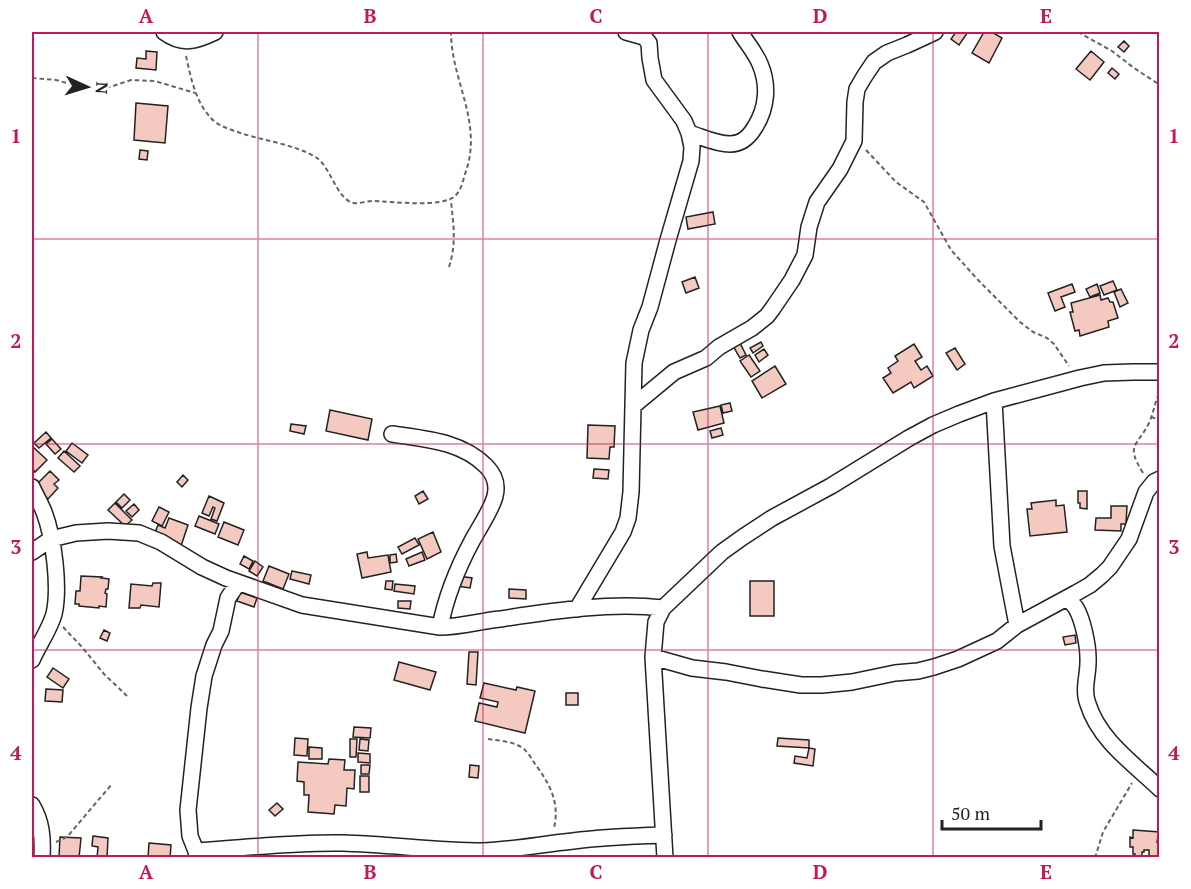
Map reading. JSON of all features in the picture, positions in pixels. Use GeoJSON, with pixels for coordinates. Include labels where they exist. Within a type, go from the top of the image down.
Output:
{"type":"FeatureCollection","features":[{"type":"Feature","properties":{"kind":"street"},"geometry":{"type":"LineString","coordinates":[[164,32],[183,41],[197,40],[215,32]]}},
{"type":"Feature","properties":{"kind":"street"},"geometry":{"type":"LineString","coordinates":[[577,609],[623,532],[628,518],[631,492],[634,363],[641,330],[650,307],[692,161],[692,147],[684,121],[654,80],[650,57],[650,36],[644,37],[626,32]]}},
{"type":"Feature","properties":{"kind":"street"},"geometry":{"type":"LineString","coordinates":[[689,133],[717,142],[730,144],[742,142],[751,135],[762,116],[766,96],[764,76],[760,63],[740,32]]}},
{"type":"Feature","properties":{"kind":"street"},"geometry":{"type":"LineString","coordinates":[[633,406],[674,372],[706,357],[752,328],[774,308],[805,255],[809,227],[817,202],[840,169],[854,141],[857,89],[874,62],[887,53],[935,32]]}},
{"type":"Feature","properties":{"kind":"street"},"geometry":{"type":"LineString","coordinates":[[665,858],[653,657],[656,622],[663,608],[722,552],[772,518],[831,486],[917,434],[959,414],[994,401],[1080,378],[1104,373],[1160,372]]}},
{"type":"Feature","properties":{"kind":"street"},"geometry":{"type":"LineString","coordinates":[[994,401],[1002,546],[1017,625]]}},
{"type":"Feature","properties":{"kind":"street"},"geometry":{"type":"LineString","coordinates":[[392,434],[426,439],[459,448],[478,458],[489,469],[496,485],[495,497],[461,560],[451,585],[440,627]]}},
{"type":"Feature","properties":{"kind":"street"},"geometry":{"type":"LineString","coordinates":[[653,657],[692,668],[726,672],[762,680],[822,686],[852,682],[878,675],[918,671],[958,659],[998,641],[1017,625],[1090,585],[1110,567],[1129,539],[1146,492],[1154,483]]}},
{"type":"Feature","properties":{"kind":"street"},"geometry":{"type":"LineString","coordinates":[[32,487],[44,512],[51,539],[56,577],[53,616],[32,660]]}},
{"type":"Feature","properties":{"kind":"street"},"geometry":{"type":"LineString","coordinates":[[32,552],[51,539],[76,533],[122,531],[139,533],[156,539],[202,567],[238,584],[302,605],[440,627],[577,609],[645,606],[663,608]]}},
{"type":"Feature","properties":{"kind":"street"},"geometry":{"type":"LineString","coordinates":[[238,584],[228,598],[221,631],[204,676],[199,708],[188,810],[190,836],[196,854],[248,846],[338,843],[483,851],[573,841],[664,835]]}},
{"type":"Feature","properties":{"kind":"street"},"geometry":{"type":"LineString","coordinates":[[1068,598],[1076,607],[1086,644],[1088,658],[1085,691],[1087,704],[1096,723],[1128,760],[1160,789]]}},
{"type":"Feature","properties":{"kind":"street"},"geometry":{"type":"LineString","coordinates":[[32,805],[40,824],[42,858]]}},
{"type":"Feature","properties":{"kind":"path"},"geometry":{"type":"LineString","coordinates":[[183,41],[195,93],[212,120],[224,127],[286,145],[317,159],[326,167],[347,200],[354,203],[372,201],[427,204],[451,200],[457,195],[469,165],[471,141],[468,116],[453,57],[451,32]]}},
{"type":"Feature","properties":{"kind":"path"},"geometry":{"type":"LineString","coordinates":[[1078,32],[1112,51],[1160,85]]}},
{"type":"Feature","properties":{"kind":"path"},"geometry":{"type":"LineString","coordinates":[[32,78],[99,88],[130,80],[155,81],[195,93]]}},
{"type":"Feature","properties":{"kind":"path"},"geometry":{"type":"LineString","coordinates":[[854,141],[868,151],[896,182],[924,202],[951,250],[1020,322],[1054,344],[1066,363],[1080,378]]}},
{"type":"Feature","properties":{"kind":"path"},"geometry":{"type":"LineString","coordinates":[[449,267],[455,234],[451,200]]}},
{"type":"Feature","properties":{"kind":"path"},"geometry":{"type":"LineString","coordinates":[[1154,483],[1145,476],[1134,459],[1134,453],[1136,442],[1147,426],[1160,391]]}},
{"type":"Feature","properties":{"kind":"path"},"geometry":{"type":"LineString","coordinates":[[1151,417],[1160,420]]}},
{"type":"Feature","properties":{"kind":"path"},"geometry":{"type":"LineString","coordinates":[[53,616],[104,674],[127,696]]}},
{"type":"Feature","properties":{"kind":"path"},"geometry":{"type":"LineString","coordinates":[[488,739],[511,742],[525,749],[549,785],[554,795],[554,826],[542,845]]}},
{"type":"Feature","properties":{"kind":"path"},"geometry":{"type":"LineString","coordinates":[[1095,858],[1103,832],[1140,771]]}},
{"type":"Feature","properties":{"kind":"path"},"geometry":{"type":"LineString","coordinates":[[41,830],[56,842],[67,837],[111,784]]}},
{"type":"Feature","properties":{"kind":"building"},"geometry":{"type":"Polygon","coordinates":[[[956,32],[968,32],[959,45],[951,39],[956,32]]]}},
{"type":"Feature","properties":{"kind":"building"},"geometry":{"type":"Polygon","coordinates":[[[984,32],[992,32],[1002,38],[989,63],[972,53],[984,32]]]}},
{"type":"Feature","properties":{"kind":"building"},"geometry":{"type":"Polygon","coordinates":[[[1124,41],[1129,46],[1124,52],[1118,47],[1124,41]]]}},
{"type":"Feature","properties":{"kind":"building"},"geometry":{"type":"Polygon","coordinates":[[[146,51],[157,52],[156,70],[136,68],[137,58],[146,59],[146,51]]]}},
{"type":"Feature","properties":{"kind":"building"},"geometry":{"type":"Polygon","coordinates":[[[1091,51],[1104,62],[1090,80],[1076,69],[1091,51]]]}},
{"type":"Feature","properties":{"kind":"building"},"geometry":{"type":"Polygon","coordinates":[[[1112,68],[1119,74],[1115,79],[1108,73],[1112,68]]]}},
{"type":"Feature","properties":{"kind":"building"},"geometry":{"type":"Polygon","coordinates":[[[136,103],[168,106],[165,143],[134,140],[136,103]]]}},
{"type":"Feature","properties":{"kind":"building"},"geometry":{"type":"Polygon","coordinates":[[[140,150],[148,151],[147,160],[139,159],[140,150]]]}},
{"type":"Feature","properties":{"kind":"building"},"geometry":{"type":"Polygon","coordinates":[[[713,212],[715,224],[688,229],[686,217],[713,212]]]}},
{"type":"Feature","properties":{"kind":"building"},"geometry":{"type":"Polygon","coordinates":[[[695,277],[699,288],[686,293],[682,282],[695,277]]]}},
{"type":"Feature","properties":{"kind":"building"},"geometry":{"type":"Polygon","coordinates":[[[1113,281],[1117,290],[1104,295],[1100,286],[1113,281]]]}},
{"type":"Feature","properties":{"kind":"building"},"geometry":{"type":"Polygon","coordinates":[[[1072,284],[1075,292],[1061,297],[1065,307],[1055,311],[1048,293],[1072,284]]]}},
{"type":"Feature","properties":{"kind":"building"},"geometry":{"type":"Polygon","coordinates":[[[1097,284],[1100,293],[1090,297],[1086,289],[1097,284]]]}},
{"type":"Feature","properties":{"kind":"building"},"geometry":{"type":"Polygon","coordinates":[[[1121,289],[1128,303],[1120,307],[1114,292],[1121,289]]]}},
{"type":"Feature","properties":{"kind":"building"},"geometry":{"type":"Polygon","coordinates":[[[1100,295],[1101,300],[1108,298],[1110,302],[1113,302],[1118,318],[1108,321],[1109,327],[1080,336],[1079,330],[1075,331],[1070,312],[1073,312],[1071,303],[1100,295]]]}},
{"type":"Feature","properties":{"kind":"building"},"geometry":{"type":"Polygon","coordinates":[[[739,341],[746,355],[740,358],[732,344],[739,341]]]}},
{"type":"Feature","properties":{"kind":"building"},"geometry":{"type":"Polygon","coordinates":[[[761,342],[763,346],[753,353],[750,348],[761,342]]]}},
{"type":"Feature","properties":{"kind":"building"},"geometry":{"type":"Polygon","coordinates":[[[914,344],[922,357],[915,361],[921,370],[927,366],[933,376],[914,388],[911,382],[893,393],[883,378],[891,373],[888,368],[898,361],[895,356],[914,344]]]}},
{"type":"Feature","properties":{"kind":"building"},"geometry":{"type":"Polygon","coordinates":[[[955,348],[965,364],[957,370],[946,353],[955,348]]]}},
{"type":"Feature","properties":{"kind":"building"},"geometry":{"type":"Polygon","coordinates":[[[764,349],[768,355],[759,362],[755,355],[764,349]]]}},
{"type":"Feature","properties":{"kind":"building"},"geometry":{"type":"Polygon","coordinates":[[[749,355],[760,371],[751,377],[740,361],[749,355]]]}},
{"type":"Feature","properties":{"kind":"building"},"geometry":{"type":"Polygon","coordinates":[[[775,366],[786,384],[762,398],[752,381],[775,366]]]}},
{"type":"Feature","properties":{"kind":"building"},"geometry":{"type":"Polygon","coordinates":[[[730,403],[732,411],[723,413],[721,405],[730,403]]]}},
{"type":"Feature","properties":{"kind":"building"},"geometry":{"type":"Polygon","coordinates":[[[720,406],[724,423],[698,430],[693,412],[720,406]]]}},
{"type":"Feature","properties":{"kind":"building"},"geometry":{"type":"Polygon","coordinates":[[[330,410],[372,419],[368,440],[326,431],[330,410]]]}},
{"type":"Feature","properties":{"kind":"building"},"geometry":{"type":"Polygon","coordinates":[[[291,424],[306,426],[304,434],[290,431],[291,424]]]}},
{"type":"Feature","properties":{"kind":"building"},"geometry":{"type":"Polygon","coordinates":[[[588,425],[615,426],[614,447],[610,447],[609,459],[587,458],[588,425]]]}},
{"type":"Feature","properties":{"kind":"building"},"geometry":{"type":"Polygon","coordinates":[[[721,428],[723,435],[712,438],[710,431],[721,428]]]}},
{"type":"Feature","properties":{"kind":"building"},"geometry":{"type":"Polygon","coordinates":[[[46,432],[51,438],[39,448],[34,443],[46,432]]]}},
{"type":"Feature","properties":{"kind":"building"},"geometry":{"type":"Polygon","coordinates":[[[52,439],[61,449],[55,454],[46,444],[52,439]]]}},
{"type":"Feature","properties":{"kind":"building"},"geometry":{"type":"Polygon","coordinates":[[[72,443],[88,455],[82,463],[66,451],[72,443]]]}},
{"type":"Feature","properties":{"kind":"building"},"geometry":{"type":"Polygon","coordinates":[[[32,446],[47,460],[35,472],[32,468],[32,446]]]}},
{"type":"Feature","properties":{"kind":"building"},"geometry":{"type":"Polygon","coordinates":[[[64,451],[80,466],[74,472],[58,458],[64,451]]]}},
{"type":"Feature","properties":{"kind":"building"},"geometry":{"type":"Polygon","coordinates":[[[594,469],[609,470],[608,479],[593,478],[594,469]]]}},
{"type":"Feature","properties":{"kind":"building"},"geometry":{"type":"Polygon","coordinates":[[[50,471],[59,480],[54,484],[58,488],[48,499],[35,486],[50,471]]]}},
{"type":"Feature","properties":{"kind":"building"},"geometry":{"type":"Polygon","coordinates":[[[183,475],[188,480],[182,487],[177,482],[183,475]]]}},
{"type":"Feature","properties":{"kind":"building"},"geometry":{"type":"Polygon","coordinates":[[[423,491],[428,499],[419,504],[415,496],[423,491]]]}},
{"type":"Feature","properties":{"kind":"building"},"geometry":{"type":"Polygon","coordinates":[[[1078,491],[1087,491],[1087,509],[1080,508],[1078,491]]]}},
{"type":"Feature","properties":{"kind":"building"},"geometry":{"type":"Polygon","coordinates":[[[124,494],[130,500],[122,508],[116,502],[124,494]]]}},
{"type":"Feature","properties":{"kind":"building"},"geometry":{"type":"Polygon","coordinates":[[[209,496],[224,503],[217,521],[211,519],[215,508],[213,507],[209,516],[202,513],[209,496]]]}},
{"type":"Feature","properties":{"kind":"building"},"geometry":{"type":"Polygon","coordinates":[[[1056,500],[1056,506],[1064,505],[1067,532],[1030,536],[1027,509],[1032,509],[1031,503],[1056,500]]]}},
{"type":"Feature","properties":{"kind":"building"},"geometry":{"type":"Polygon","coordinates":[[[115,503],[132,520],[125,526],[108,510],[115,503]]]}},
{"type":"Feature","properties":{"kind":"building"},"geometry":{"type":"Polygon","coordinates":[[[134,504],[139,510],[132,517],[126,511],[134,504]]]}},
{"type":"Feature","properties":{"kind":"building"},"geometry":{"type":"Polygon","coordinates":[[[1111,506],[1127,506],[1126,524],[1121,524],[1121,531],[1095,530],[1096,518],[1111,518],[1111,506]]]}},
{"type":"Feature","properties":{"kind":"building"},"geometry":{"type":"Polygon","coordinates":[[[159,507],[169,512],[162,526],[152,521],[159,507]]]}},
{"type":"Feature","properties":{"kind":"building"},"geometry":{"type":"Polygon","coordinates":[[[199,516],[219,524],[215,534],[195,526],[199,516]]]}},
{"type":"Feature","properties":{"kind":"building"},"geometry":{"type":"Polygon","coordinates":[[[169,518],[188,525],[181,546],[154,535],[158,525],[165,528],[169,518]]]}},
{"type":"Feature","properties":{"kind":"building"},"geometry":{"type":"Polygon","coordinates":[[[224,522],[244,530],[238,545],[218,537],[224,522]]]}},
{"type":"Feature","properties":{"kind":"building"},"geometry":{"type":"Polygon","coordinates":[[[433,532],[441,552],[427,559],[418,539],[433,532]]]}},
{"type":"Feature","properties":{"kind":"building"},"geometry":{"type":"Polygon","coordinates":[[[415,538],[419,545],[402,554],[398,547],[415,538]]]}},
{"type":"Feature","properties":{"kind":"building"},"geometry":{"type":"Polygon","coordinates":[[[367,552],[368,558],[388,555],[391,572],[362,578],[357,554],[367,552]]]}},
{"type":"Feature","properties":{"kind":"building"},"geometry":{"type":"Polygon","coordinates":[[[422,552],[425,560],[409,566],[406,559],[422,552]]]}},
{"type":"Feature","properties":{"kind":"building"},"geometry":{"type":"Polygon","coordinates":[[[396,554],[397,562],[390,563],[390,555],[396,554]]]}},
{"type":"Feature","properties":{"kind":"building"},"geometry":{"type":"Polygon","coordinates":[[[244,556],[253,561],[249,569],[240,564],[244,556]]]}},
{"type":"Feature","properties":{"kind":"building"},"geometry":{"type":"Polygon","coordinates":[[[255,561],[263,567],[257,576],[249,571],[255,561]]]}},
{"type":"Feature","properties":{"kind":"building"},"geometry":{"type":"Polygon","coordinates":[[[269,566],[289,574],[283,589],[263,581],[269,566]]]}},
{"type":"Feature","properties":{"kind":"building"},"geometry":{"type":"Polygon","coordinates":[[[292,571],[311,575],[309,584],[290,579],[292,571]]]}},
{"type":"Feature","properties":{"kind":"building"},"geometry":{"type":"Polygon","coordinates":[[[81,576],[109,579],[105,593],[107,594],[106,607],[75,604],[76,591],[80,591],[81,576]]]}},
{"type":"Feature","properties":{"kind":"building"},"geometry":{"type":"Polygon","coordinates":[[[458,576],[472,578],[470,588],[457,586],[458,576]]]}},
{"type":"Feature","properties":{"kind":"building"},"geometry":{"type":"Polygon","coordinates":[[[386,581],[393,581],[392,590],[385,589],[386,581]]]}},
{"type":"Feature","properties":{"kind":"building"},"geometry":{"type":"Polygon","coordinates":[[[750,581],[774,581],[774,616],[750,616],[750,581]]]}},
{"type":"Feature","properties":{"kind":"building"},"geometry":{"type":"Polygon","coordinates":[[[153,583],[161,583],[159,607],[141,605],[140,608],[129,608],[131,584],[152,586],[153,583]]]}},
{"type":"Feature","properties":{"kind":"building"},"geometry":{"type":"Polygon","coordinates":[[[395,584],[415,586],[414,594],[394,591],[395,584]]]}},
{"type":"Feature","properties":{"kind":"building"},"geometry":{"type":"Polygon","coordinates":[[[509,589],[526,590],[526,599],[509,598],[509,589]]]}},
{"type":"Feature","properties":{"kind":"building"},"geometry":{"type":"Polygon","coordinates":[[[240,592],[257,598],[254,607],[237,601],[240,592]]]}},
{"type":"Feature","properties":{"kind":"building"},"geometry":{"type":"Polygon","coordinates":[[[398,601],[411,601],[410,609],[398,608],[398,601]]]}},
{"type":"Feature","properties":{"kind":"building"},"geometry":{"type":"Polygon","coordinates":[[[104,630],[110,633],[107,641],[100,638],[104,630]]]}},
{"type":"Feature","properties":{"kind":"building"},"geometry":{"type":"Polygon","coordinates":[[[1075,635],[1076,643],[1065,645],[1063,637],[1075,635]]]}},
{"type":"Feature","properties":{"kind":"building"},"geometry":{"type":"Polygon","coordinates":[[[469,652],[478,652],[476,685],[467,684],[469,652]]]}},
{"type":"Feature","properties":{"kind":"building"},"geometry":{"type":"Polygon","coordinates":[[[399,662],[436,672],[430,690],[394,680],[399,662]]]}},
{"type":"Feature","properties":{"kind":"building"},"geometry":{"type":"Polygon","coordinates":[[[53,668],[69,679],[63,688],[47,677],[53,668]]]}},
{"type":"Feature","properties":{"kind":"building"},"geometry":{"type":"Polygon","coordinates":[[[484,683],[516,690],[517,687],[535,691],[525,733],[475,721],[479,703],[497,707],[498,702],[480,698],[484,683]]]}},
{"type":"Feature","properties":{"kind":"building"},"geometry":{"type":"Polygon","coordinates":[[[46,689],[63,690],[62,702],[45,701],[46,689]]]}},
{"type":"Feature","properties":{"kind":"building"},"geometry":{"type":"Polygon","coordinates":[[[566,693],[578,693],[578,705],[566,705],[566,693]]]}},
{"type":"Feature","properties":{"kind":"building"},"geometry":{"type":"Polygon","coordinates":[[[354,727],[371,728],[370,738],[353,737],[354,727]]]}},
{"type":"Feature","properties":{"kind":"building"},"geometry":{"type":"Polygon","coordinates":[[[295,738],[308,739],[307,756],[294,755],[295,738]]]}},
{"type":"Feature","properties":{"kind":"building"},"geometry":{"type":"Polygon","coordinates":[[[778,738],[809,740],[809,748],[777,746],[778,738]]]}},
{"type":"Feature","properties":{"kind":"building"},"geometry":{"type":"Polygon","coordinates":[[[350,739],[357,739],[356,757],[350,757],[350,739]]]}},
{"type":"Feature","properties":{"kind":"building"},"geometry":{"type":"Polygon","coordinates":[[[360,739],[369,740],[368,751],[359,750],[360,739]]]}},
{"type":"Feature","properties":{"kind":"building"},"geometry":{"type":"Polygon","coordinates":[[[309,747],[322,748],[322,759],[309,759],[309,747]]]}},
{"type":"Feature","properties":{"kind":"building"},"geometry":{"type":"Polygon","coordinates":[[[809,748],[815,749],[813,766],[794,763],[795,756],[807,758],[809,748]]]}},
{"type":"Feature","properties":{"kind":"building"},"geometry":{"type":"Polygon","coordinates":[[[358,753],[370,754],[370,763],[358,762],[358,753]]]}},
{"type":"Feature","properties":{"kind":"building"},"geometry":{"type":"Polygon","coordinates":[[[329,759],[345,760],[344,770],[355,770],[354,789],[347,788],[346,806],[335,805],[334,814],[308,812],[309,795],[304,795],[304,782],[297,781],[298,762],[328,764],[329,759]]]}},
{"type":"Feature","properties":{"kind":"building"},"geometry":{"type":"Polygon","coordinates":[[[361,765],[370,765],[369,774],[361,774],[361,765]]]}},
{"type":"Feature","properties":{"kind":"building"},"geometry":{"type":"Polygon","coordinates":[[[470,765],[479,766],[478,778],[469,777],[470,765]]]}},
{"type":"Feature","properties":{"kind":"building"},"geometry":{"type":"Polygon","coordinates":[[[360,776],[369,776],[369,792],[360,792],[360,776]]]}},
{"type":"Feature","properties":{"kind":"building"},"geometry":{"type":"Polygon","coordinates":[[[277,803],[283,809],[275,816],[269,810],[277,803]]]}},
{"type":"Feature","properties":{"kind":"building"},"geometry":{"type":"Polygon","coordinates":[[[1133,830],[1160,832],[1157,842],[1160,842],[1159,858],[1149,858],[1149,850],[1144,850],[1142,858],[1134,858],[1133,847],[1130,847],[1133,830]]]}},
{"type":"Feature","properties":{"kind":"building"},"geometry":{"type":"Polygon","coordinates":[[[93,836],[108,838],[107,858],[97,858],[98,847],[92,846],[93,836]]]}},
{"type":"Feature","properties":{"kind":"building"},"geometry":{"type":"Polygon","coordinates":[[[60,837],[81,838],[79,858],[55,858],[59,857],[60,837]]]}},
{"type":"Feature","properties":{"kind":"building"},"geometry":{"type":"Polygon","coordinates":[[[149,843],[171,845],[170,858],[148,858],[149,843]]]}}]}
